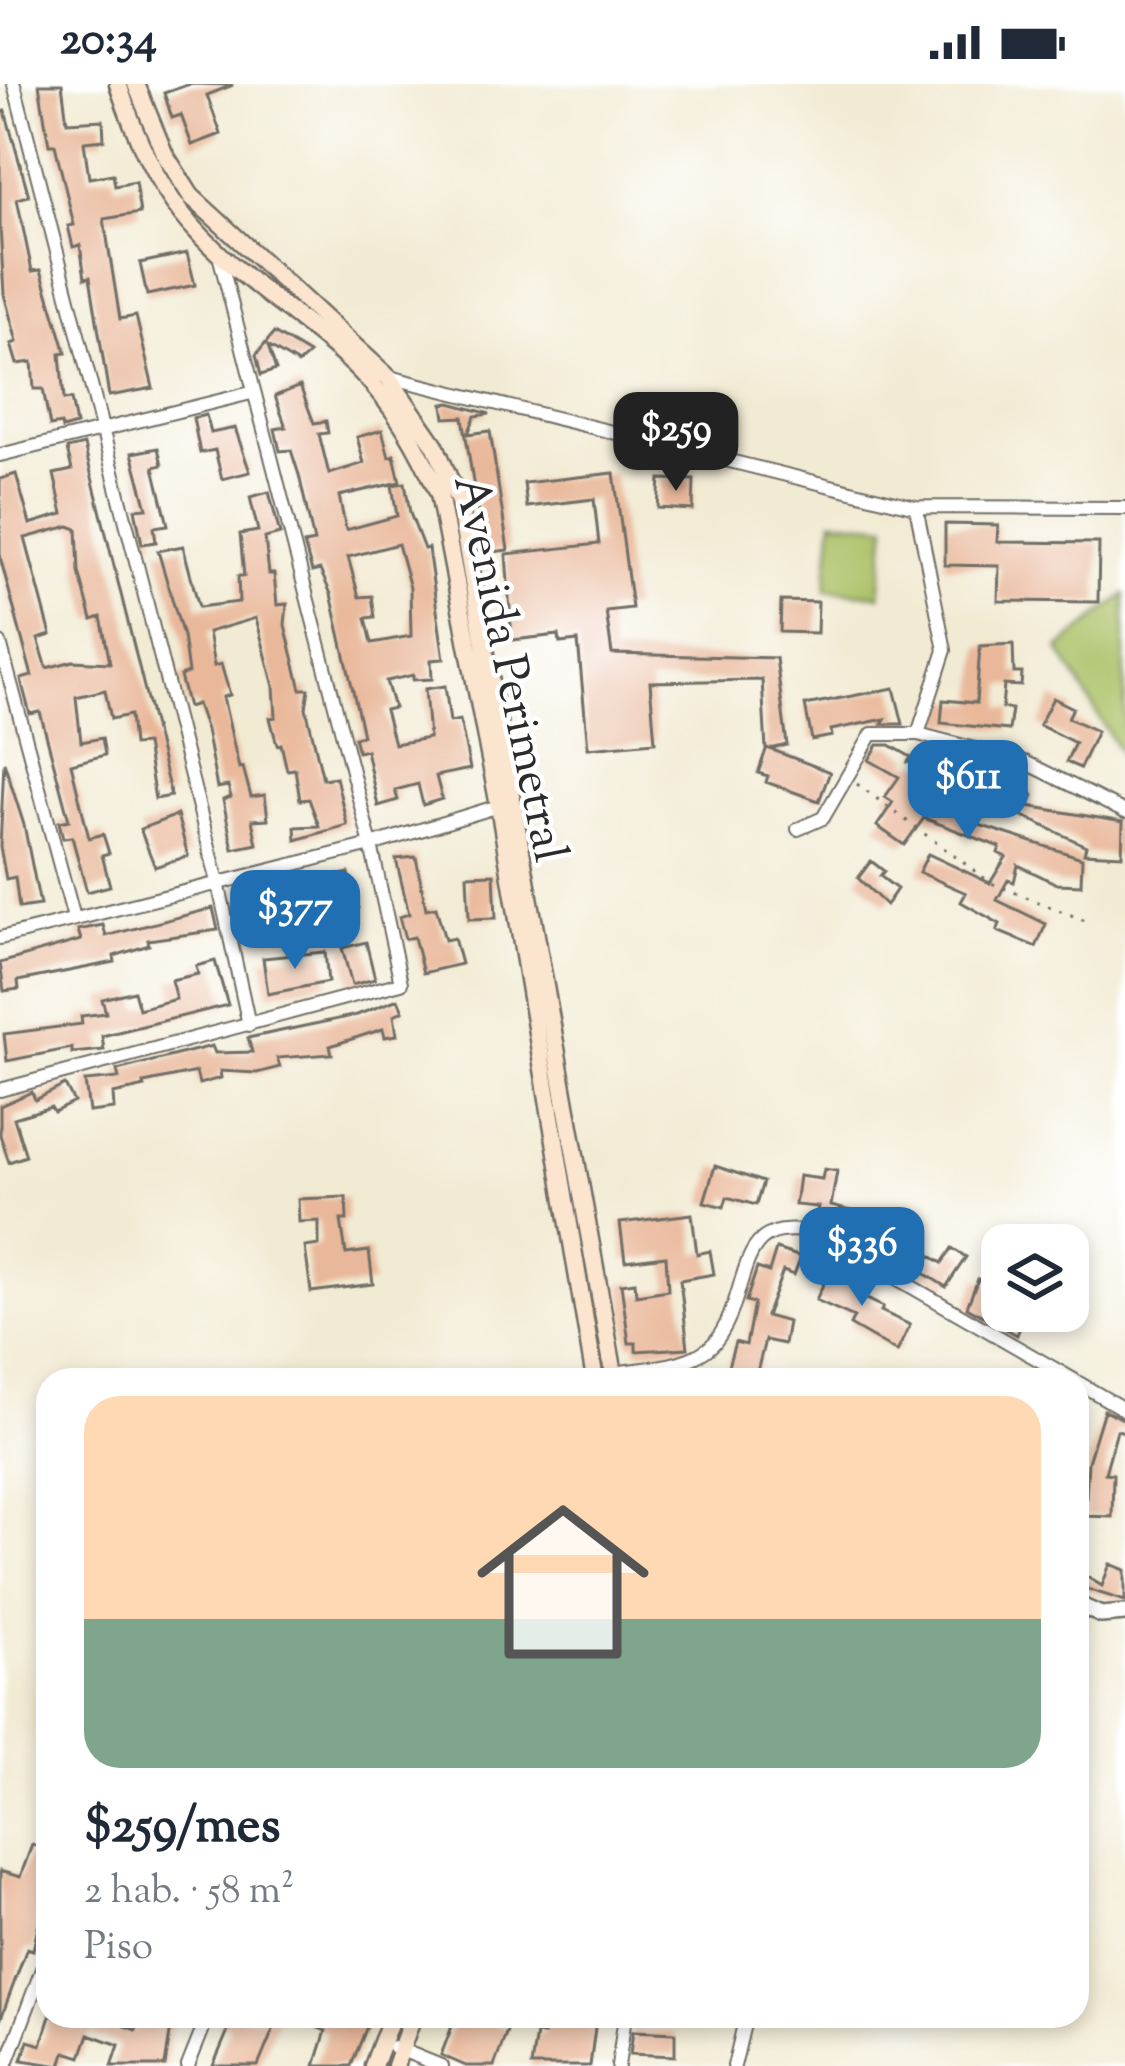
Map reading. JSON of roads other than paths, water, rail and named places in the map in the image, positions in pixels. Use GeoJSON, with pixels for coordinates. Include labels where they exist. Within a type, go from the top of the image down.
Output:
{"type":"FeatureCollection","features":[{"type":"Feature","properties":{"kind":"main road","name":"Avenida Perimetral"},"geometry":{"type":"LineString","coordinates":[[118,84],[134,133],[181,213],[219,254],[360,371],[420,451],[439,494],[499,806],[593,1368]]}},
{"type":"Feature","properties":{"kind":"main road","name":"Avenida Perimetral"},"geometry":{"type":"LineString","coordinates":[[136,84],[164,153],[190,196],[388,377],[435,445],[459,502],[613,1368]]}},
{"type":"Feature","properties":{"kind":"main road"},"geometry":{"type":"LineString","coordinates":[[373,2066],[388,2028]]}},
{"type":"Feature","properties":{"kind":"main road"},"geometry":{"type":"LineString","coordinates":[[398,2058],[409,2028]]}},
{"type":"Feature","properties":{"kind":"street"},"geometry":{"type":"LineString","coordinates":[[14,84],[218,882],[248,1025]]}},
{"type":"Feature","properties":{"kind":"street"},"geometry":{"type":"LineString","coordinates":[[0,1090],[401,983],[371,845],[251,393],[219,254]]}},
{"type":"Feature","properties":{"kind":"street"},"geometry":{"type":"LineString","coordinates":[[388,377],[916,507],[1125,508]]}},
{"type":"Feature","properties":{"kind":"street"},"geometry":{"type":"LineString","coordinates":[[0,455],[251,393]]}},
{"type":"Feature","properties":{"kind":"street"},"geometry":{"type":"LineString","coordinates":[[916,507],[945,650],[918,734]]}},
{"type":"Feature","properties":{"kind":"street"},"geometry":{"type":"LineString","coordinates":[[0,643],[74,918]]}},
{"type":"Feature","properties":{"kind":"street"},"geometry":{"type":"LineString","coordinates":[[797,830],[823,818],[872,734],[918,734],[1025,762],[1125,812]]}},
{"type":"Feature","properties":{"kind":"street"},"geometry":{"type":"LineString","coordinates":[[0,938],[371,845],[499,806]]}},
{"type":"Feature","properties":{"kind":"street"},"geometry":{"type":"LineString","coordinates":[[652,1368],[688,1359],[715,1342],[755,1248],[766,1235],[796,1228],[823,1237],[1053,1368]]}},
{"type":"Feature","properties":{"kind":"street"},"geometry":{"type":"LineString","coordinates":[[1089,1389],[1125,1410]]}},
{"type":"Feature","properties":{"kind":"street"},"geometry":{"type":"LineString","coordinates":[[1089,1609],[1102,1615],[1125,1612]]}},
{"type":"Feature","properties":{"kind":"street"},"geometry":{"type":"LineString","coordinates":[[6,2066],[36,1985]]}},
{"type":"Feature","properties":{"kind":"street"},"geometry":{"type":"LineString","coordinates":[[188,2066],[203,2028]]}},
{"type":"Feature","properties":{"kind":"street"},"geometry":{"type":"LineString","coordinates":[[618,2066],[623,2028]]}},
{"type":"Feature","properties":{"kind":"street"},"geometry":{"type":"LineString","coordinates":[[734,2066],[743,2028]]}},
{"type":"Feature","properties":{"kind":"street"},"geometry":{"type":"LineString","coordinates":[[382,2043],[398,2058],[441,2066]]}}]}
